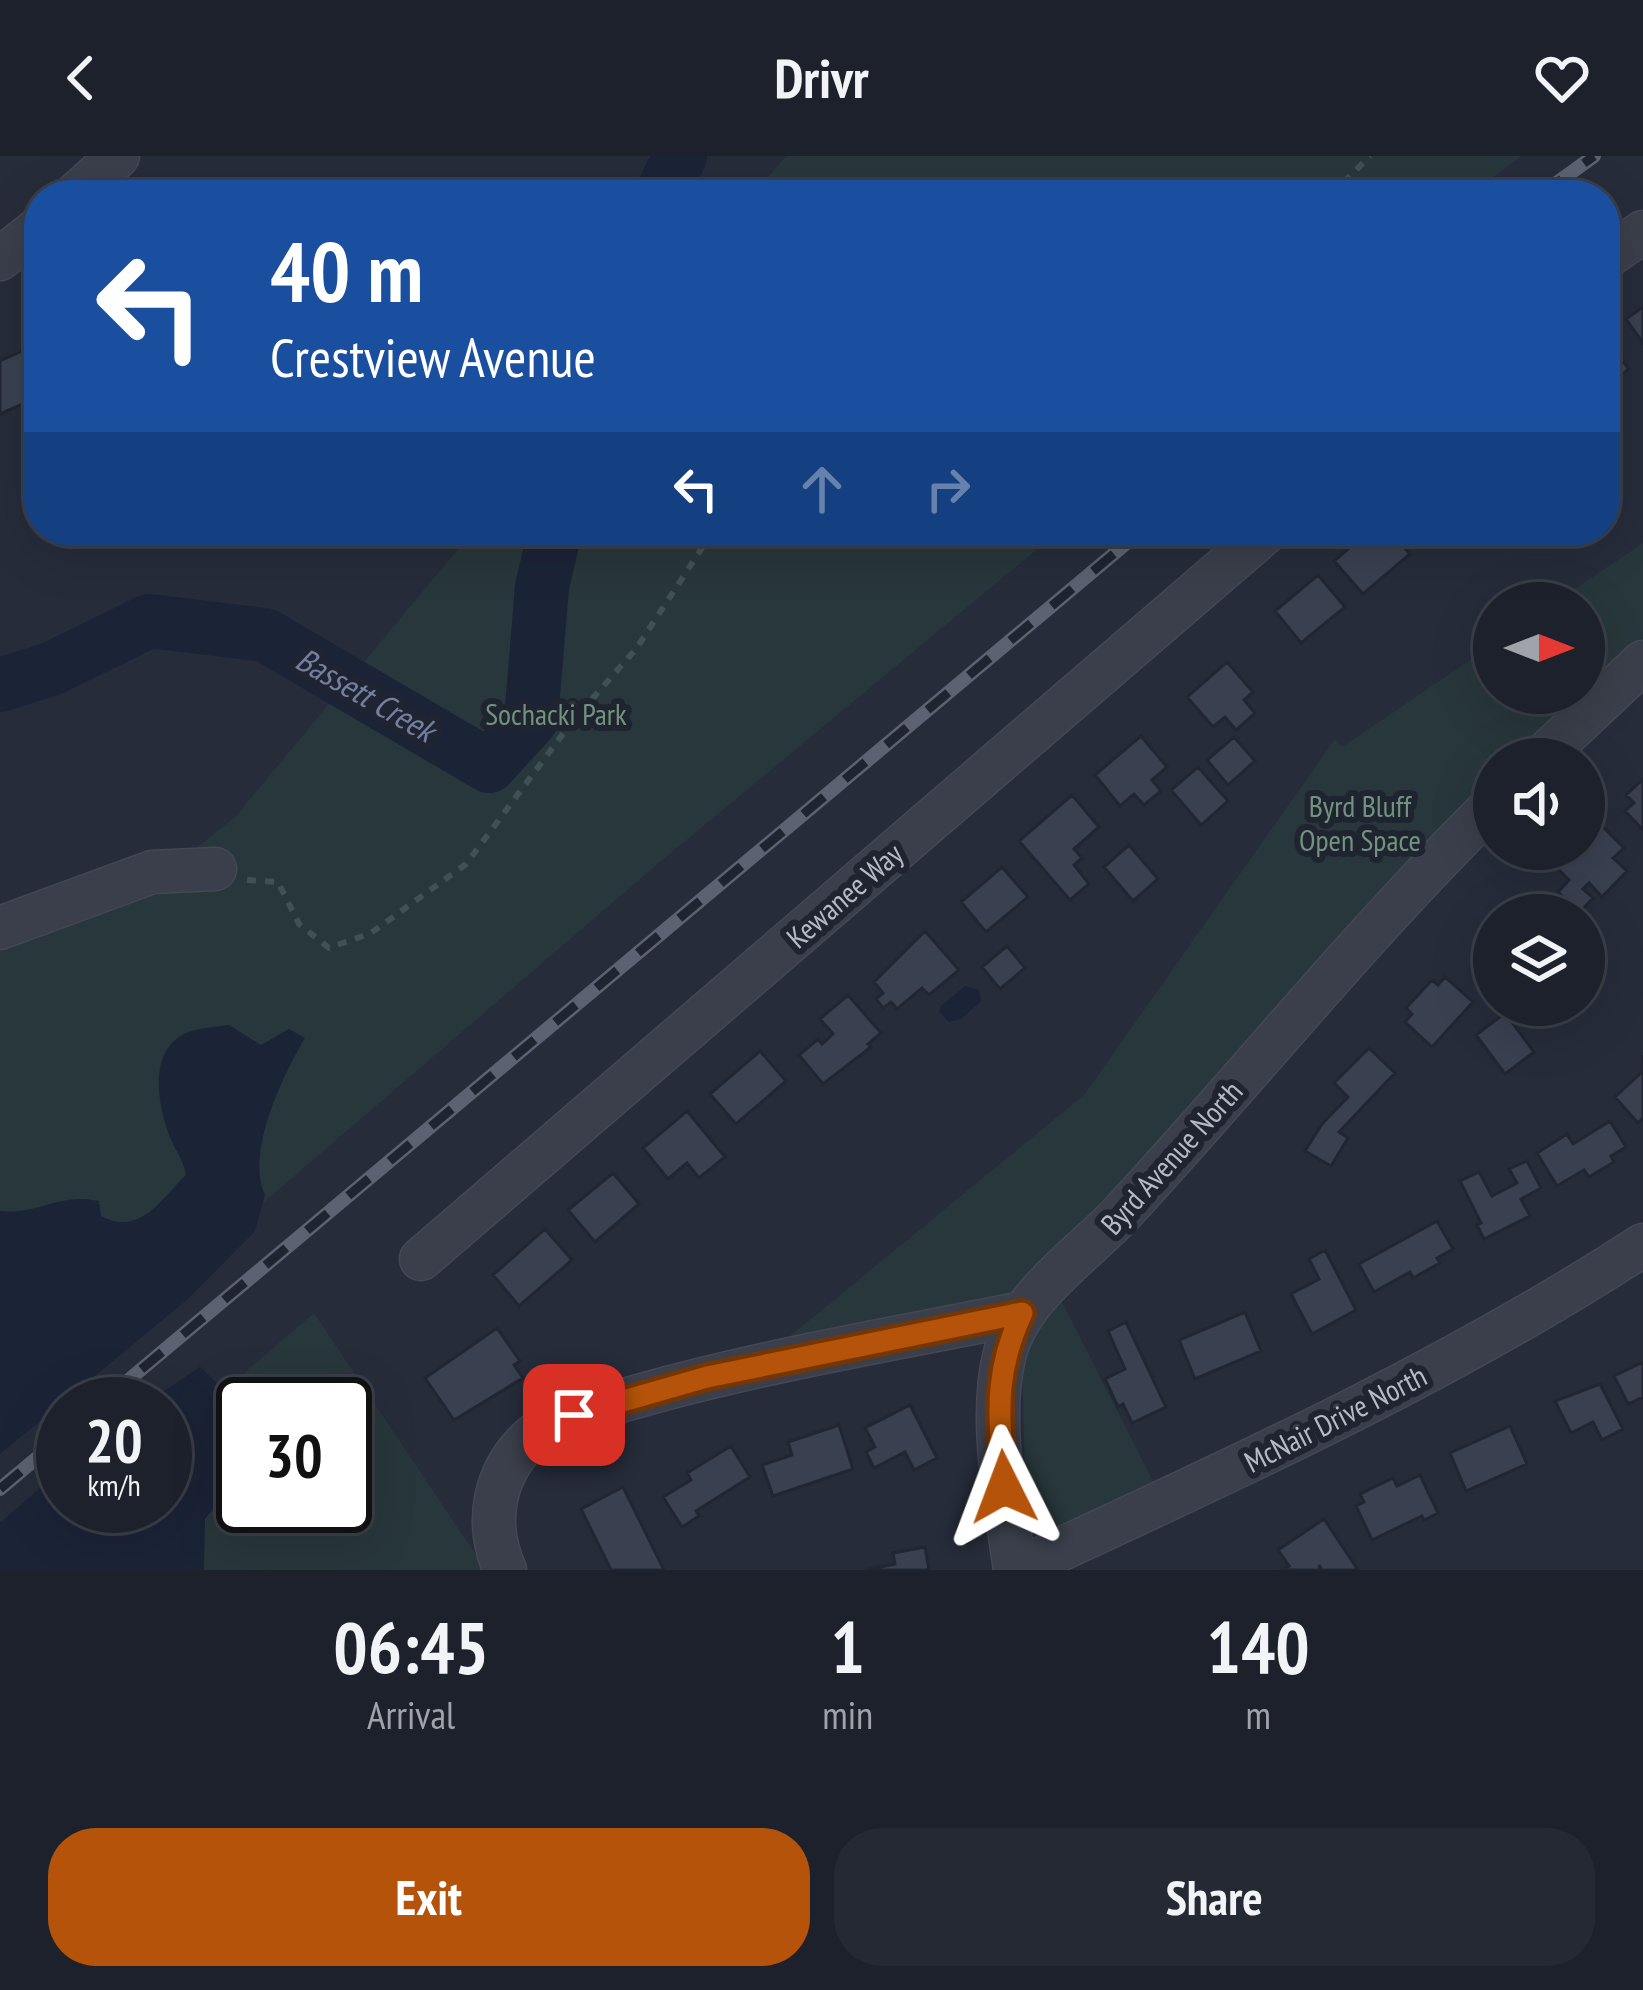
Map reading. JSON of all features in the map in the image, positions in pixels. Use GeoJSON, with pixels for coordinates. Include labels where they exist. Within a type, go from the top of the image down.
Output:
{"type":"FeatureCollection","features":[{"type":"Feature","properties":{"kind":"street"},"geometry":{"type":"LineString","coordinates":[[92,180],[118,156]]}},
{"type":"Feature","properties":{"kind":"street"},"geometry":{"type":"LineString","coordinates":[[0,259],[24,240]]}},
{"type":"Feature","properties":{"kind":"street","name":"Kewanee Way"},"geometry":{"type":"LineString","coordinates":[[421,1259],[1250,546]]}},
{"type":"Feature","properties":{"kind":"street"},"geometry":{"type":"LineString","coordinates":[[1562,738],[1643,662]]}},
{"type":"Feature","properties":{"kind":"street","name":"Byrd Avenue North"},"geometry":{"type":"LineString","coordinates":[[1015,1570],[998,1395],[1005,1351],[1022,1313],[1118,1216],[1473,826]]}},
{"type":"Feature","properties":{"kind":"street"},"geometry":{"type":"LineString","coordinates":[[0,928],[152,872],[215,869]]}},
{"type":"Feature","properties":{"kind":"street","name":"McNair Drive North"},"geometry":{"type":"LineString","coordinates":[[1015,1570],[1268,1454],[1483,1344],[1643,1245]]}},
{"type":"Feature","properties":{"kind":"street"},"geometry":{"type":"LineString","coordinates":[[505,1570],[496,1550],[494,1506],[503,1475],[522,1448],[549,1425],[707,1377],[1022,1313]]}},
{"type":"Feature","properties":{"kind":"path"},"geometry":{"type":"LineString","coordinates":[[1345,180],[1370,156]]}},
{"type":"Feature","properties":{"kind":"path"},"geometry":{"type":"LineString","coordinates":[[215,869],[254,882],[278,882],[299,924],[329,948],[370,933],[466,864],[571,723],[636,649],[703,546]]}},
{"type":"Feature","properties":{"kind":"green space"},"geometry":{"type":"Polygon","coordinates":[[[786,156],[1522,156],[1489,180],[766,180],[786,156]]]}},
{"type":"Feature","properties":{"kind":"green space"},"geometry":{"type":"Polygon","coordinates":[[[1643,543],[1643,638],[1605,673],[1605,582],[1585,582],[1643,543]]]}},
{"type":"Feature","properties":{"kind":"green space","name":"Sochacki Park"},"geometry":{"type":"Polygon","coordinates":[[[461,546],[1041,546],[654,867],[61,1377],[36,1377],[36,1398],[0,1429],[0,945],[141,892],[235,817],[461,546]]]}},
{"type":"Feature","properties":{"kind":"green space","name":"Byrd Bluff Open Space"},"geometry":{"type":"Polygon","coordinates":[[[1473,658],[1473,714],[1560,714],[1534,738],[1473,738],[1473,799],[1168,1136],[1017,1294],[779,1345],[1084,1095],[1335,739],[1342,747],[1473,658]]]}},
{"type":"Feature","properties":{"kind":"green space"},"geometry":{"type":"Polygon","coordinates":[[[1060,1298],[1156,1487],[1050,1534],[1039,1532],[1026,1518],[1022,1366],[1033,1331],[1060,1298]]]}},
{"type":"Feature","properties":{"kind":"green space"},"geometry":{"type":"Polygon","coordinates":[[[314,1313],[357,1377],[240,1377],[314,1313]]]}},
{"type":"Feature","properties":{"kind":"green space"},"geometry":{"type":"Polygon","coordinates":[[[216,1397],[216,1533],[372,1533],[372,1400],[486,1570],[12,1570],[100,1533],[192,1533],[192,1418],[216,1397]]]}},
{"type":"Feature","properties":{"kind":"water"},"geometry":{"type":"Polygon","coordinates":[[[965,986],[979,990],[981,1001],[961,1019],[949,1022],[939,1012],[941,1006],[965,986]]]}},
{"type":"Feature","properties":{"kind":"water"},"geometry":{"type":"Polygon","coordinates":[[[229,1025],[261,1045],[289,1029],[305,1038],[277,1093],[263,1137],[260,1178],[265,1195],[255,1231],[188,1299],[93,1377],[36,1377],[36,1424],[0,1454],[0,1211],[85,1199],[99,1201],[101,1216],[127,1222],[159,1204],[186,1175],[161,1107],[160,1066],[172,1043],[198,1029],[229,1025]]]}},
{"type":"Feature","properties":{"kind":"water"},"geometry":{"type":"Polygon","coordinates":[[[200,1367],[216,1382],[216,1504],[205,1519],[204,1570],[0,1570],[0,1523],[36,1492],[36,1533],[192,1533],[192,1377],[185,1377],[200,1367]]]}},
{"type":"Feature","properties":{"kind":"building"},"geometry":{"type":"Polygon","coordinates":[[[1643,307],[1643,343],[1626,319],[1643,307]]]}},
{"type":"Feature","properties":{"kind":"building"},"geometry":{"type":"Polygon","coordinates":[[[24,350],[24,404],[0,414],[0,361],[24,350]]]}},
{"type":"Feature","properties":{"kind":"building"},"geometry":{"type":"Polygon","coordinates":[[[1352,546],[1403,546],[1410,554],[1363,594],[1334,561],[1352,546]]]}},
{"type":"Feature","properties":{"kind":"building"},"geometry":{"type":"Polygon","coordinates":[[[1318,575],[1345,607],[1301,643],[1275,611],[1318,575]]]}},
{"type":"Feature","properties":{"kind":"building"},"geometry":{"type":"Polygon","coordinates":[[[1227,662],[1253,692],[1244,700],[1255,713],[1236,730],[1225,717],[1213,727],[1187,697],[1227,662]]]}},
{"type":"Feature","properties":{"kind":"building"},"geometry":{"type":"Polygon","coordinates":[[[1141,736],[1167,767],[1152,780],[1161,791],[1144,805],[1134,794],[1120,806],[1095,775],[1141,736]]]}},
{"type":"Feature","properties":{"kind":"building"},"geometry":{"type":"Polygon","coordinates":[[[1234,737],[1255,761],[1228,785],[1207,760],[1234,737]]]}},
{"type":"Feature","properties":{"kind":"building"},"geometry":{"type":"Polygon","coordinates":[[[1198,767],[1228,801],[1201,825],[1171,790],[1198,767]]]}},
{"type":"Feature","properties":{"kind":"building"},"geometry":{"type":"Polygon","coordinates":[[[1643,779],[1643,830],[1625,811],[1634,803],[1626,795],[1643,779]]]}},
{"type":"Feature","properties":{"kind":"building"},"geometry":{"type":"Polygon","coordinates":[[[1072,795],[1099,827],[1074,849],[1082,858],[1074,865],[1089,884],[1070,900],[1019,841],[1072,795]]]}},
{"type":"Feature","properties":{"kind":"building"},"geometry":{"type":"Polygon","coordinates":[[[1605,829],[1624,848],[1613,858],[1627,871],[1605,894],[1589,883],[1583,889],[1589,894],[1560,894],[1569,880],[1559,870],[1605,870],[1605,829]]]}},
{"type":"Feature","properties":{"kind":"building"},"geometry":{"type":"Polygon","coordinates":[[[1129,845],[1158,879],[1133,901],[1104,867],[1129,845]]]}},
{"type":"Feature","properties":{"kind":"building"},"geometry":{"type":"Polygon","coordinates":[[[1002,867],[1028,897],[986,932],[961,902],[1002,867]]]}},
{"type":"Feature","properties":{"kind":"building"},"geometry":{"type":"Polygon","coordinates":[[[925,931],[959,970],[929,995],[922,988],[897,1009],[891,1002],[883,1008],[876,999],[883,993],[874,982],[925,931]]]}},
{"type":"Feature","properties":{"kind":"building"},"geometry":{"type":"Polygon","coordinates":[[[1007,946],[1025,968],[1000,989],[982,967],[1007,946]]]}},
{"type":"Feature","properties":{"kind":"building"},"geometry":{"type":"Polygon","coordinates":[[[1445,977],[1473,1002],[1432,1047],[1405,1022],[1412,1014],[1406,1008],[1432,980],[1438,985],[1445,977]]]}},
{"type":"Feature","properties":{"kind":"building"},"geometry":{"type":"Polygon","coordinates":[[[848,995],[881,1033],[868,1044],[871,1047],[823,1084],[799,1055],[818,1039],[822,1044],[833,1034],[820,1019],[848,995]]]}},
{"type":"Feature","properties":{"kind":"building"},"geometry":{"type":"Polygon","coordinates":[[[1488,1026],[1515,1026],[1534,1052],[1505,1074],[1476,1035],[1488,1026]]]}},
{"type":"Feature","properties":{"kind":"building"},"geometry":{"type":"Polygon","coordinates":[[[1369,1048],[1395,1073],[1339,1132],[1348,1138],[1331,1166],[1305,1151],[1348,1097],[1334,1083],[1369,1048]]]}},
{"type":"Feature","properties":{"kind":"building"},"geometry":{"type":"Polygon","coordinates":[[[760,1051],[786,1081],[736,1124],[710,1094],[760,1051]]]}},
{"type":"Feature","properties":{"kind":"building"},"geometry":{"type":"Polygon","coordinates":[[[1643,1055],[1643,1118],[1638,1123],[1615,1097],[1642,1072],[1643,1055]]]}},
{"type":"Feature","properties":{"kind":"building"},"geometry":{"type":"Polygon","coordinates":[[[687,1111],[725,1157],[699,1178],[687,1163],[668,1179],[643,1148],[687,1111]]]}},
{"type":"Feature","properties":{"kind":"building"},"geometry":{"type":"Polygon","coordinates":[[[1610,1121],[1626,1147],[1611,1156],[1614,1162],[1589,1177],[1584,1170],[1557,1186],[1537,1153],[1567,1134],[1573,1144],[1610,1121]]]}},
{"type":"Feature","properties":{"kind":"building"},"geometry":{"type":"Polygon","coordinates":[[[1527,1161],[1541,1188],[1521,1199],[1530,1216],[1484,1239],[1460,1181],[1479,1172],[1492,1196],[1517,1183],[1509,1169],[1527,1161]]]}},
{"type":"Feature","properties":{"kind":"building"},"geometry":{"type":"Polygon","coordinates":[[[613,1173],[639,1204],[595,1242],[568,1210],[613,1173]]]}},
{"type":"Feature","properties":{"kind":"building"},"geometry":{"type":"Polygon","coordinates":[[[1437,1221],[1453,1249],[1437,1258],[1440,1263],[1413,1278],[1410,1272],[1374,1292],[1359,1264],[1437,1221]]]}},
{"type":"Feature","properties":{"kind":"building"},"geometry":{"type":"Polygon","coordinates":[[[545,1229],[572,1260],[519,1306],[493,1275],[545,1229]]]}},
{"type":"Feature","properties":{"kind":"building"},"geometry":{"type":"Polygon","coordinates":[[[1325,1250],[1356,1310],[1312,1334],[1291,1294],[1319,1279],[1309,1259],[1325,1250]]]}},
{"type":"Feature","properties":{"kind":"building"},"geometry":{"type":"Polygon","coordinates":[[[1245,1312],[1261,1351],[1195,1379],[1179,1340],[1245,1312]]]}},
{"type":"Feature","properties":{"kind":"building"},"geometry":{"type":"Polygon","coordinates":[[[1126,1322],[1166,1407],[1132,1423],[1105,1379],[1125,1369],[1108,1331],[1126,1322]]]}},
{"type":"Feature","properties":{"kind":"building"},"geometry":{"type":"Polygon","coordinates":[[[497,1328],[520,1361],[514,1365],[523,1378],[454,1420],[425,1378],[497,1328]]]}},
{"type":"Feature","properties":{"kind":"building"},"geometry":{"type":"Polygon","coordinates":[[[1643,1362],[1643,1397],[1628,1404],[1614,1376],[1643,1362]]]}},
{"type":"Feature","properties":{"kind":"building"},"geometry":{"type":"Polygon","coordinates":[[[1600,1384],[1623,1429],[1602,1440],[1593,1422],[1571,1433],[1555,1401],[1600,1384]]]}},
{"type":"Feature","properties":{"kind":"building"},"geometry":{"type":"Polygon","coordinates":[[[910,1405],[937,1458],[914,1470],[905,1452],[874,1468],[866,1452],[875,1447],[865,1428],[910,1405]]]}},
{"type":"Feature","properties":{"kind":"building"},"geometry":{"type":"Polygon","coordinates":[[[839,1425],[853,1469],[773,1496],[762,1465],[792,1455],[788,1442],[839,1425]]]}},
{"type":"Feature","properties":{"kind":"building"},"geometry":{"type":"Polygon","coordinates":[[[1510,1426],[1527,1464],[1466,1491],[1450,1453],[1510,1426]]]}},
{"type":"Feature","properties":{"kind":"building"},"geometry":{"type":"Polygon","coordinates":[[[731,1446],[750,1477],[696,1511],[699,1516],[682,1527],[663,1497],[691,1480],[687,1473],[731,1446]]]}},
{"type":"Feature","properties":{"kind":"building"},"geometry":{"type":"Polygon","coordinates":[[[1420,1475],[1438,1513],[1372,1540],[1356,1506],[1364,1502],[1360,1494],[1393,1478],[1397,1486],[1420,1475]]]}},
{"type":"Feature","properties":{"kind":"building"},"geometry":{"type":"Polygon","coordinates":[[[623,1487],[664,1570],[611,1570],[581,1509],[623,1487]]]}},
{"type":"Feature","properties":{"kind":"building"},"geometry":{"type":"Polygon","coordinates":[[[1324,1519],[1358,1570],[1322,1570],[1319,1565],[1320,1570],[1282,1570],[1289,1566],[1278,1550],[1324,1519]]]}},
{"type":"Feature","properties":{"kind":"building"},"geometry":{"type":"Polygon","coordinates":[[[925,1547],[929,1570],[865,1570],[895,1564],[893,1553],[925,1547]]]}},
{"type":"Feature","properties":{"kind":"waterway","name":"Bassett Creek"},"geometry":{"type":"LineString","coordinates":[[668,180],[680,156]]}},
{"type":"Feature","properties":{"kind":"waterway","name":"Bassett Creek"},"geometry":{"type":"LineString","coordinates":[[0,685],[51,669],[149,621],[265,635],[489,766],[531,720],[542,587],[552,546]]}},
{"type":"Feature","properties":{"kind":"railway"},"geometry":{"type":"LineString","coordinates":[[1561,180],[1594,156]]}},
{"type":"Feature","properties":{"kind":"railway"},"geometry":{"type":"LineString","coordinates":[[132,1377],[1123,546]]}},
{"type":"Feature","properties":{"kind":"railway"},"geometry":{"type":"LineString","coordinates":[[0,1489],[36,1459]]}},
{"type":"Feature","properties":{"kind":"route"},"geometry":{"type":"LineString","coordinates":[[574,1415],[707,1377],[1022,1313],[1005,1351],[998,1395],[1004,1487]]}}]}
